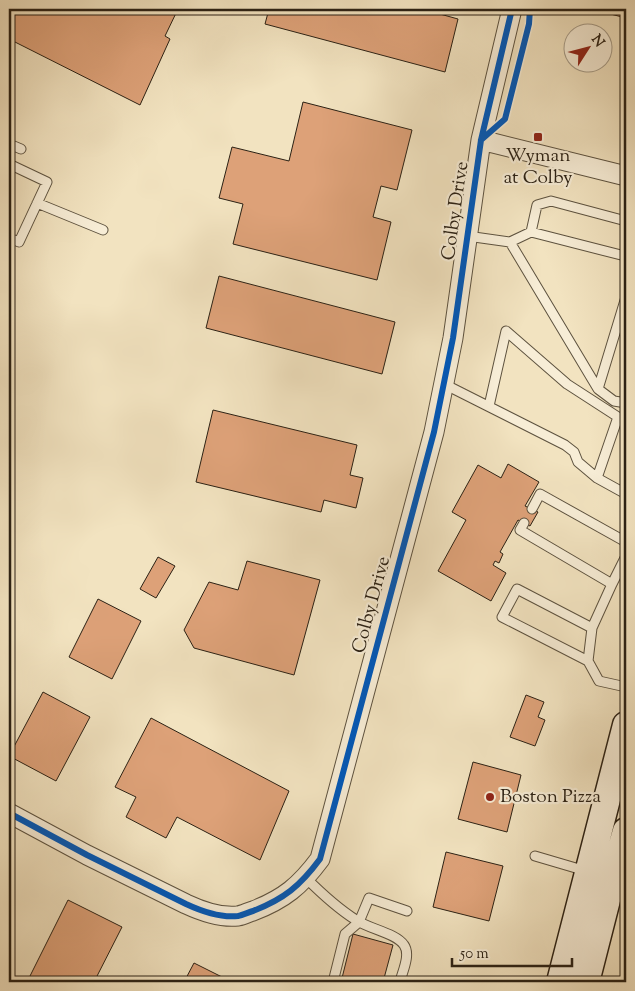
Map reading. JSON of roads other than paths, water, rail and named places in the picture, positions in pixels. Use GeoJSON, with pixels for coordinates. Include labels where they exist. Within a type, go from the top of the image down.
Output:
{"type":"FeatureCollection","features":[{"type":"Feature","properties":{"kind":"main road"},"geometry":{"type":"LineString","coordinates":[[586,982],[600,876],[626,725]]}},
{"type":"Feature","properties":{"kind":"main road"},"geometry":{"type":"LineString","coordinates":[[560,982],[600,876],[626,831]]}},
{"type":"Feature","properties":{"kind":"street","name":"Colby Drive"},"geometry":{"type":"LineString","coordinates":[[9,813],[87,855],[202,911],[238,916],[266,906],[286,895],[306,878],[320,859],[434,432],[453,338],[481,140],[512,9]]}},
{"type":"Feature","properties":{"kind":"street"},"geometry":{"type":"LineString","coordinates":[[481,140],[626,176]]}},
{"type":"Feature","properties":{"kind":"lane"},"geometry":{"type":"LineString","coordinates":[[9,144],[21,150]]}},
{"type":"Feature","properties":{"kind":"lane"},"geometry":{"type":"LineString","coordinates":[[9,164],[47,182],[19,242],[9,238]]}},
{"type":"Feature","properties":{"kind":"lane"},"geometry":{"type":"LineString","coordinates":[[530,232],[537,205],[551,202],[626,221]]}},
{"type":"Feature","properties":{"kind":"lane"},"geometry":{"type":"LineString","coordinates":[[37,203],[102,230]]}},
{"type":"Feature","properties":{"kind":"lane"},"geometry":{"type":"LineString","coordinates":[[468,236],[510,242],[530,232],[626,255]]}},
{"type":"Feature","properties":{"kind":"lane"},"geometry":{"type":"LineString","coordinates":[[510,242],[598,389],[614,401],[626,403]]}},
{"type":"Feature","properties":{"kind":"lane"},"geometry":{"type":"LineString","coordinates":[[598,389],[626,297]]}},
{"type":"Feature","properties":{"kind":"lane"},"geometry":{"type":"LineString","coordinates":[[489,406],[506,332],[567,384],[618,418],[597,478]]}},
{"type":"Feature","properties":{"kind":"lane"},"geometry":{"type":"LineString","coordinates":[[444,384],[565,445],[574,452],[578,462],[597,478],[626,494]]}},
{"type":"Feature","properties":{"kind":"lane"},"geometry":{"type":"LineString","coordinates":[[532,509],[540,494],[626,542]]}},
{"type":"Feature","properties":{"kind":"lane"},"geometry":{"type":"LineString","coordinates":[[524,523],[520,530],[612,584]]}},
{"type":"Feature","properties":{"kind":"lane"},"geometry":{"type":"LineString","coordinates":[[588,661],[592,628],[626,556]]}},
{"type":"Feature","properties":{"kind":"lane"},"geometry":{"type":"LineString","coordinates":[[592,628],[517,589],[502,617],[588,661],[599,681],[626,687]]}},
{"type":"Feature","properties":{"kind":"lane"},"geometry":{"type":"LineString","coordinates":[[535,856],[600,876]]}},
{"type":"Feature","properties":{"kind":"lane"},"geometry":{"type":"LineString","coordinates":[[306,878],[330,902],[358,922],[398,939],[404,945],[407,953],[400,982]]}},
{"type":"Feature","properties":{"kind":"lane"},"geometry":{"type":"LineString","coordinates":[[333,982],[345,934],[358,922],[369,898],[407,911]]}},
{"type":"Feature","properties":{"kind":"place","name":"Wyman at Colby"},"geometry":{"type":"Point","coordinates":[538,137]}},
{"type":"Feature","properties":{"kind":"place","name":"Boston Pizza"},"geometry":{"type":"Point","coordinates":[490,797]}}]}
